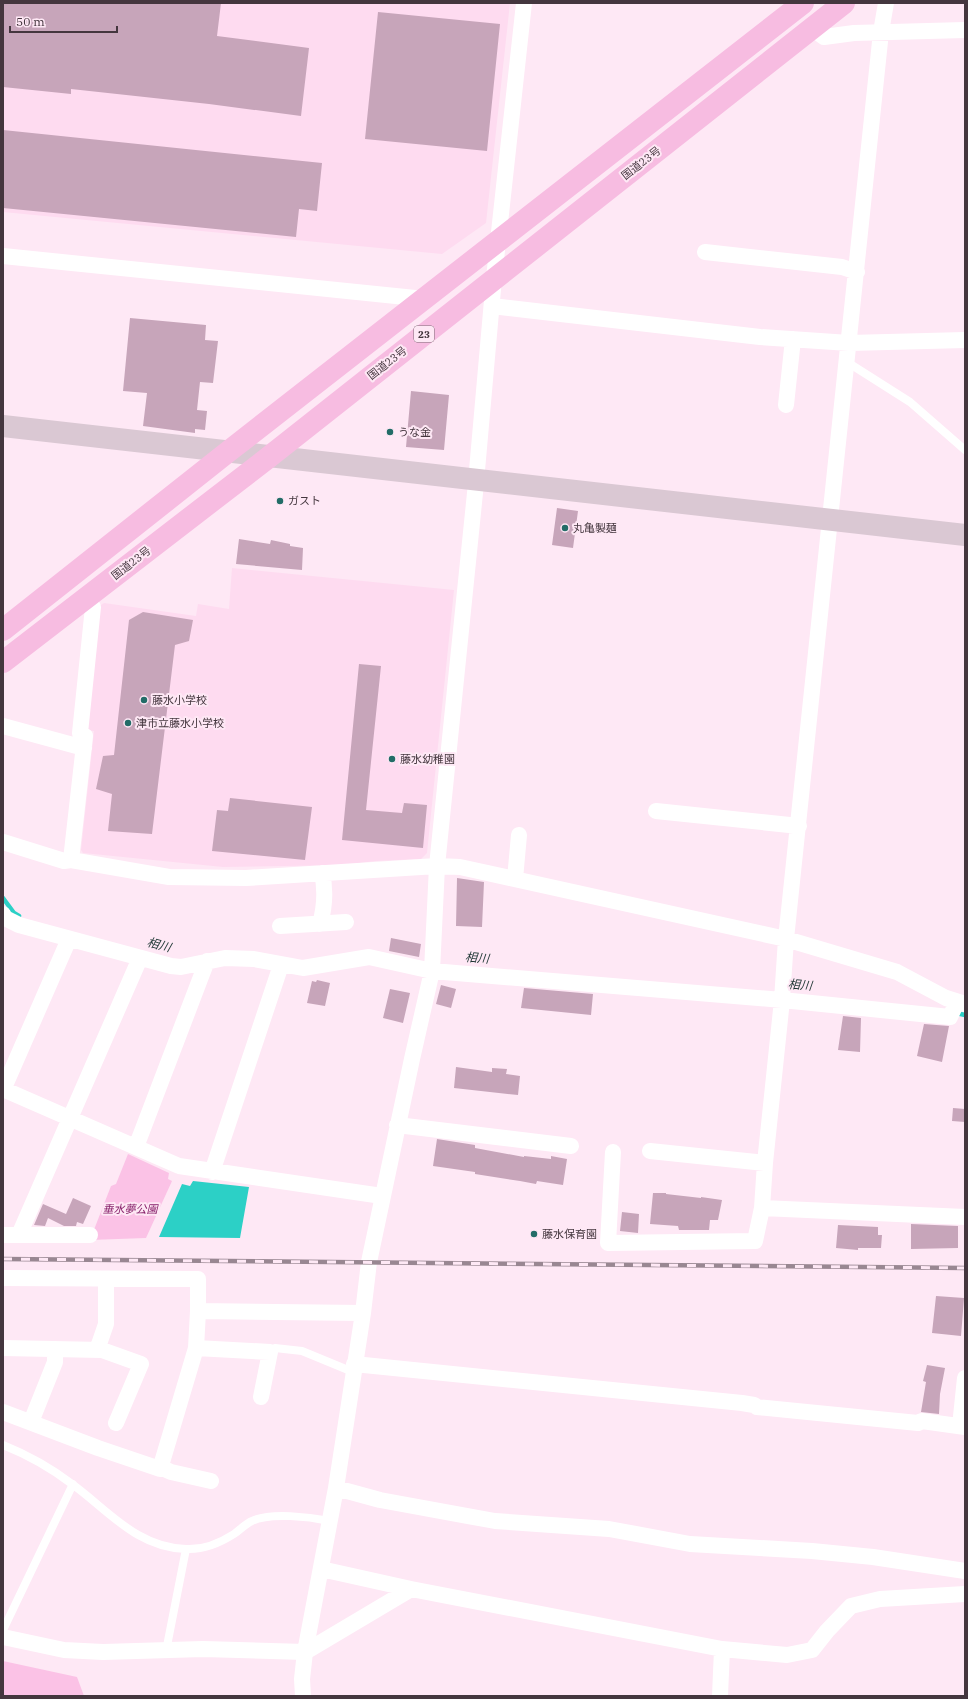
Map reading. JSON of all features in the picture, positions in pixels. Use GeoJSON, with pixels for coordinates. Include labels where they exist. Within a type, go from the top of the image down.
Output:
{"type":"FeatureCollection","features":[{"type":"Feature","properties":{"kind":"highway","name":"23"},"geometry":{"type":"LineString","coordinates":[[3,630],[229,451],[803,3]]}},
{"type":"Feature","properties":{"kind":"highway","name":"国道23号"},"geometry":{"type":"LineString","coordinates":[[3,662],[268,457],[844,3]]}},
{"type":"Feature","properties":{"kind":"street"},"geometry":{"type":"LineString","coordinates":[[303,1696],[302,1679],[306,1652],[336,1488],[353,1368],[363,1313],[369,1262],[398,1125],[417,1060],[433,965],[437,866],[476,479],[494,278],[524,3]]}},
{"type":"Feature","properties":{"kind":"street"},"geometry":{"type":"LineString","coordinates":[[613,1152],[608,1243],[755,1242],[762,1208],[765,1163],[783,995],[786,939],[881,32],[886,3]]}},
{"type":"Feature","properties":{"kind":"street"},"geometry":{"type":"LineString","coordinates":[[812,28],[824,37],[881,32],[965,30]]}},
{"type":"Feature","properties":{"kind":"street"},"geometry":{"type":"LineString","coordinates":[[705,252],[842,267],[856,272]]}},
{"type":"Feature","properties":{"kind":"street"},"geometry":{"type":"LineString","coordinates":[[3,256],[425,299]]}},
{"type":"Feature","properties":{"kind":"street"},"geometry":{"type":"LineString","coordinates":[[492,306],[760,337],[849,343],[965,340]]}},
{"type":"Feature","properties":{"kind":"street"},"geometry":{"type":"LineString","coordinates":[[786,405],[792,339]]}},
{"type":"Feature","properties":{"kind":"street"},"geometry":{"type":"LineString","coordinates":[[3,426],[965,535]]}},
{"type":"Feature","properties":{"kind":"street"},"geometry":{"type":"LineString","coordinates":[[71,860],[85,736],[80,733],[92,607]]}},
{"type":"Feature","properties":{"kind":"street"},"geometry":{"type":"LineString","coordinates":[[3,726],[84,748]]}},
{"type":"Feature","properties":{"kind":"street"},"geometry":{"type":"LineString","coordinates":[[656,811],[799,826]]}},
{"type":"Feature","properties":{"kind":"street"},"geometry":{"type":"LineString","coordinates":[[515,879],[519,835]]}},
{"type":"Feature","properties":{"kind":"street"},"geometry":{"type":"LineString","coordinates":[[3,842],[64,861],[71,860],[169,877],[246,878],[437,866],[460,867],[786,939],[897,972],[946,998],[957,1007]]}},
{"type":"Feature","properties":{"kind":"street"},"geometry":{"type":"LineString","coordinates":[[320,924],[324,911],[326,891],[322,873]]}},
{"type":"Feature","properties":{"kind":"street"},"geometry":{"type":"LineString","coordinates":[[4,918],[19,925],[69,939],[172,966],[181,967],[225,958],[236,958],[254,959],[303,968],[369,957],[433,965],[783,995],[957,1007]]}},
{"type":"Feature","properties":{"kind":"street"},"geometry":{"type":"LineString","coordinates":[[280,926],[346,922]]}},
{"type":"Feature","properties":{"kind":"street"},"geometry":{"type":"LineString","coordinates":[[69,939],[3,1089],[179,1166],[382,1196]]}},
{"type":"Feature","properties":{"kind":"street"},"geometry":{"type":"LineString","coordinates":[[90,1235],[11,1234],[69,1118],[140,958]]}},
{"type":"Feature","properties":{"kind":"street"},"geometry":{"type":"LineString","coordinates":[[136,1147],[207,961]]}},
{"type":"Feature","properties":{"kind":"street"},"geometry":{"type":"LineString","coordinates":[[212,1172],[281,965]]}},
{"type":"Feature","properties":{"kind":"street"},"geometry":{"type":"LineString","coordinates":[[398,1125],[571,1146]]}},
{"type":"Feature","properties":{"kind":"street"},"geometry":{"type":"LineString","coordinates":[[650,1151],[765,1163]]}},
{"type":"Feature","properties":{"kind":"street"},"geometry":{"type":"LineString","coordinates":[[762,1208],[965,1217]]}},
{"type":"Feature","properties":{"kind":"street"},"geometry":{"type":"LineString","coordinates":[[3,1278],[198,1279],[196,1348],[160,1467]]}},
{"type":"Feature","properties":{"kind":"street"},"geometry":{"type":"LineString","coordinates":[[97,1350],[106,1324],[106,1279]]}},
{"type":"Feature","properties":{"kind":"street"},"geometry":{"type":"LineString","coordinates":[[198,1311],[363,1313]]}},
{"type":"Feature","properties":{"kind":"street"},"geometry":{"type":"LineString","coordinates":[[3,1348],[102,1350],[141,1364],[116,1423]]}},
{"type":"Feature","properties":{"kind":"street"},"geometry":{"type":"LineString","coordinates":[[196,1348],[270,1352],[261,1397]]}},
{"type":"Feature","properties":{"kind":"street"},"geometry":{"type":"LineString","coordinates":[[31,1422],[55,1362],[55,1349]]}},
{"type":"Feature","properties":{"kind":"street"},"geometry":{"type":"LineString","coordinates":[[353,1368],[742,1403],[765,1408],[918,1423],[922,1421],[962,1427],[965,1378]]}},
{"type":"Feature","properties":{"kind":"street"},"geometry":{"type":"LineString","coordinates":[[3,1412],[98,1448],[160,1469],[160,1467],[171,1472],[210,1481]]}},
{"type":"Feature","properties":{"kind":"street"},"geometry":{"type":"LineString","coordinates":[[336,1488],[380,1500],[495,1520],[609,1529],[690,1544],[812,1551],[873,1557],[965,1572]]}},
{"type":"Feature","properties":{"kind":"street"},"geometry":{"type":"LineString","coordinates":[[321,1569],[411,1589],[722,1649],[787,1655],[812,1650],[850,1606],[880,1599],[965,1594]]}},
{"type":"Feature","properties":{"kind":"street"},"geometry":{"type":"LineString","coordinates":[[3,1637],[64,1650],[102,1652],[203,1649],[306,1652],[411,1589]]}},
{"type":"Feature","properties":{"kind":"street"},"geometry":{"type":"LineString","coordinates":[[720,1696],[722,1649]]}},
{"type":"Feature","properties":{"kind":"lane"},"geometry":{"type":"LineString","coordinates":[[847,362],[910,402],[965,450]]}},
{"type":"Feature","properties":{"kind":"lane"},"geometry":{"type":"LineString","coordinates":[[270,1352],[275,1348],[302,1351],[353,1368]]}},
{"type":"Feature","properties":{"kind":"lane"},"geometry":{"type":"LineString","coordinates":[[3,1445],[36,1460],[73,1484],[124,1527],[168,1547],[186,1549],[205,1547],[225,1540],[253,1520],[259,1519],[292,1516],[309,1517],[330,1521]]}},
{"type":"Feature","properties":{"kind":"lane"},"geometry":{"type":"LineString","coordinates":[[3,1630],[16,1602],[24,1590],[73,1484]]}},
{"type":"Feature","properties":{"kind":"lane"},"geometry":{"type":"LineString","coordinates":[[166,1651],[171,1619],[186,1549]]}},
{"type":"Feature","properties":{"kind":"shaded area"},"geometry":{"type":"Polygon","coordinates":[[[3,3],[510,3],[486,223],[442,254],[3,212],[3,3]]]}},
{"type":"Feature","properties":{"kind":"shaded area"},"geometry":{"type":"Polygon","coordinates":[[[232,568],[454,590],[427,853],[421,859],[375,861],[345,865],[223,867],[83,853],[81,850],[94,731],[84,730],[98,607],[104,603],[196,616],[198,604],[229,609],[232,568]]]}},
{"type":"Feature","properties":{"kind":"shaded area"},"geometry":{"type":"Polygon","coordinates":[[[193,1181],[249,1187],[240,1238],[159,1237],[182,1184],[190,1186],[193,1181]]]}},
{"type":"Feature","properties":{"kind":"green space","name":"垂水夢公園"},"geometry":{"type":"Polygon","coordinates":[[[128,1154],[169,1173],[168,1179],[172,1181],[146,1238],[90,1240],[111,1186],[116,1184],[128,1154]]]}},
{"type":"Feature","properties":{"kind":"green space"},"geometry":{"type":"Polygon","coordinates":[[[3,1661],[77,1677],[84,1696],[3,1696],[3,1661]]]}},
{"type":"Feature","properties":{"kind":"building"},"geometry":{"type":"Polygon","coordinates":[[[3,3],[221,3],[217,36],[309,48],[301,116],[71,89],[71,94],[3,87],[3,3]]]}},
{"type":"Feature","properties":{"kind":"building"},"geometry":{"type":"Polygon","coordinates":[[[378,12],[500,24],[487,151],[365,139],[378,12]]]}},
{"type":"Feature","properties":{"kind":"building"},"geometry":{"type":"Polygon","coordinates":[[[3,130],[322,163],[317,211],[299,209],[296,237],[3,208],[3,130]]]}},
{"type":"Feature","properties":{"kind":"building"},"geometry":{"type":"Polygon","coordinates":[[[130,318],[206,325],[205,340],[218,341],[213,383],[200,382],[197,410],[207,411],[205,430],[195,429],[195,433],[143,426],[147,393],[123,391],[130,318]]]}},
{"type":"Feature","properties":{"kind":"building"},"geometry":{"type":"Polygon","coordinates":[[[411,391],[449,395],[444,450],[406,447],[411,391]]]}},
{"type":"Feature","properties":{"kind":"building","name":"丸亀製麺"},"geometry":{"type":"Polygon","coordinates":[[[557,508],[578,511],[573,548],[552,545],[557,508]]]}},
{"type":"Feature","properties":{"kind":"building"},"geometry":{"type":"Polygon","coordinates":[[[239,539],[270,544],[271,540],[290,544],[290,546],[303,548],[302,570],[236,564],[239,539]]]}},
{"type":"Feature","properties":{"kind":"building","name":"藤水小学校"},"geometry":{"type":"Polygon","coordinates":[[[143,612],[193,620],[189,641],[175,645],[152,834],[108,831],[112,794],[96,789],[103,756],[114,755],[129,620],[143,612]]]}},
{"type":"Feature","properties":{"kind":"building","name":"藤水幼稚園"},"geometry":{"type":"Polygon","coordinates":[[[359,664],[381,666],[366,810],[402,813],[404,803],[427,805],[423,848],[342,840],[359,664]]]}},
{"type":"Feature","properties":{"kind":"building"},"geometry":{"type":"Polygon","coordinates":[[[230,798],[312,807],[305,860],[212,851],[217,810],[228,811],[230,798]]]}},
{"type":"Feature","properties":{"kind":"building"},"geometry":{"type":"Polygon","coordinates":[[[457,878],[484,882],[482,927],[456,926],[457,878]]]}},
{"type":"Feature","properties":{"kind":"building"},"geometry":{"type":"Polygon","coordinates":[[[391,938],[421,944],[419,957],[389,951],[391,938]]]}},
{"type":"Feature","properties":{"kind":"building"},"geometry":{"type":"Polygon","coordinates":[[[317,980],[330,983],[325,1006],[307,1003],[312,981],[316,982],[317,980]]]}},
{"type":"Feature","properties":{"kind":"building"},"geometry":{"type":"Polygon","coordinates":[[[441,985],[456,989],[451,1008],[436,1004],[441,985]]]}},
{"type":"Feature","properties":{"kind":"building"},"geometry":{"type":"Polygon","coordinates":[[[524,988],[593,994],[591,1015],[521,1008],[524,988]]]}},
{"type":"Feature","properties":{"kind":"building"},"geometry":{"type":"Polygon","coordinates":[[[390,989],[410,993],[403,1023],[383,1018],[390,989]]]}},
{"type":"Feature","properties":{"kind":"building"},"geometry":{"type":"Polygon","coordinates":[[[843,1016],[861,1018],[860,1052],[838,1050],[843,1016]]]}},
{"type":"Feature","properties":{"kind":"building"},"geometry":{"type":"Polygon","coordinates":[[[924,1024],[949,1026],[942,1062],[917,1056],[924,1024]]]}},
{"type":"Feature","properties":{"kind":"building"},"geometry":{"type":"Polygon","coordinates":[[[456,1067],[492,1072],[492,1068],[507,1069],[506,1074],[520,1076],[518,1095],[454,1088],[456,1067]]]}},
{"type":"Feature","properties":{"kind":"building"},"geometry":{"type":"Polygon","coordinates":[[[953,1108],[965,1109],[965,1122],[952,1121],[953,1108]]]}},
{"type":"Feature","properties":{"kind":"building"},"geometry":{"type":"Polygon","coordinates":[[[437,1139],[475,1145],[475,1148],[524,1157],[551,1159],[551,1156],[567,1159],[563,1185],[537,1181],[536,1184],[475,1174],[475,1172],[433,1166],[437,1139]]]}},
{"type":"Feature","properties":{"kind":"building"},"geometry":{"type":"Polygon","coordinates":[[[653,1193],[666,1193],[722,1200],[718,1220],[710,1220],[709,1230],[679,1230],[678,1226],[650,1224],[653,1193]]]}},
{"type":"Feature","properties":{"kind":"building"},"geometry":{"type":"Polygon","coordinates":[[[73,1198],[91,1206],[83,1224],[77,1222],[76,1226],[64,1226],[48,1218],[45,1226],[34,1225],[43,1204],[66,1214],[73,1198]]]}},
{"type":"Feature","properties":{"kind":"building"},"geometry":{"type":"Polygon","coordinates":[[[622,1212],[639,1214],[638,1233],[620,1231],[622,1212]]]}},
{"type":"Feature","properties":{"kind":"building"},"geometry":{"type":"Polygon","coordinates":[[[911,1224],[958,1226],[958,1248],[911,1249],[911,1224]]]}},
{"type":"Feature","properties":{"kind":"building"},"geometry":{"type":"Polygon","coordinates":[[[838,1225],[878,1227],[878,1235],[882,1235],[881,1248],[858,1248],[858,1250],[836,1248],[838,1225]]]}},
{"type":"Feature","properties":{"kind":"building"},"geometry":{"type":"Polygon","coordinates":[[[936,1296],[964,1298],[961,1336],[932,1333],[936,1296]]]}},
{"type":"Feature","properties":{"kind":"building"},"geometry":{"type":"Polygon","coordinates":[[[927,1365],[945,1368],[940,1394],[939,1414],[921,1412],[926,1382],[923,1381],[927,1365]]]}},
{"type":"Feature","properties":{"kind":"waterway","name":"相川"},"geometry":{"type":"LineString","coordinates":[[3,898],[14,913],[19,916]]}},
{"type":"Feature","properties":{"kind":"waterway","name":"相川"},"geometry":{"type":"LineString","coordinates":[[956,1013],[965,1015]]}},
{"type":"Feature","properties":{"kind":"railway"},"geometry":{"type":"LineString","coordinates":[[3,1259],[965,1268]]}},
{"type":"Feature","properties":{"kind":"place","name":"うな金"},"geometry":{"type":"Point","coordinates":[390,432]}},
{"type":"Feature","properties":{"kind":"place","name":"ガスト"},"geometry":{"type":"Point","coordinates":[280,501]}},
{"type":"Feature","properties":{"kind":"place","name":"丸亀製麺"},"geometry":{"type":"Point","coordinates":[565,528]}},
{"type":"Feature","properties":{"kind":"place","name":"藤水小学校"},"geometry":{"type":"Point","coordinates":[144,700]}},
{"type":"Feature","properties":{"kind":"place","name":"津市立藤水小学校"},"geometry":{"type":"Point","coordinates":[128,723]}},
{"type":"Feature","properties":{"kind":"place","name":"藤水幼稚園"},"geometry":{"type":"Point","coordinates":[392,759]}},
{"type":"Feature","properties":{"kind":"place","name":"藤水保育園"},"geometry":{"type":"Point","coordinates":[534,1234]}}]}
